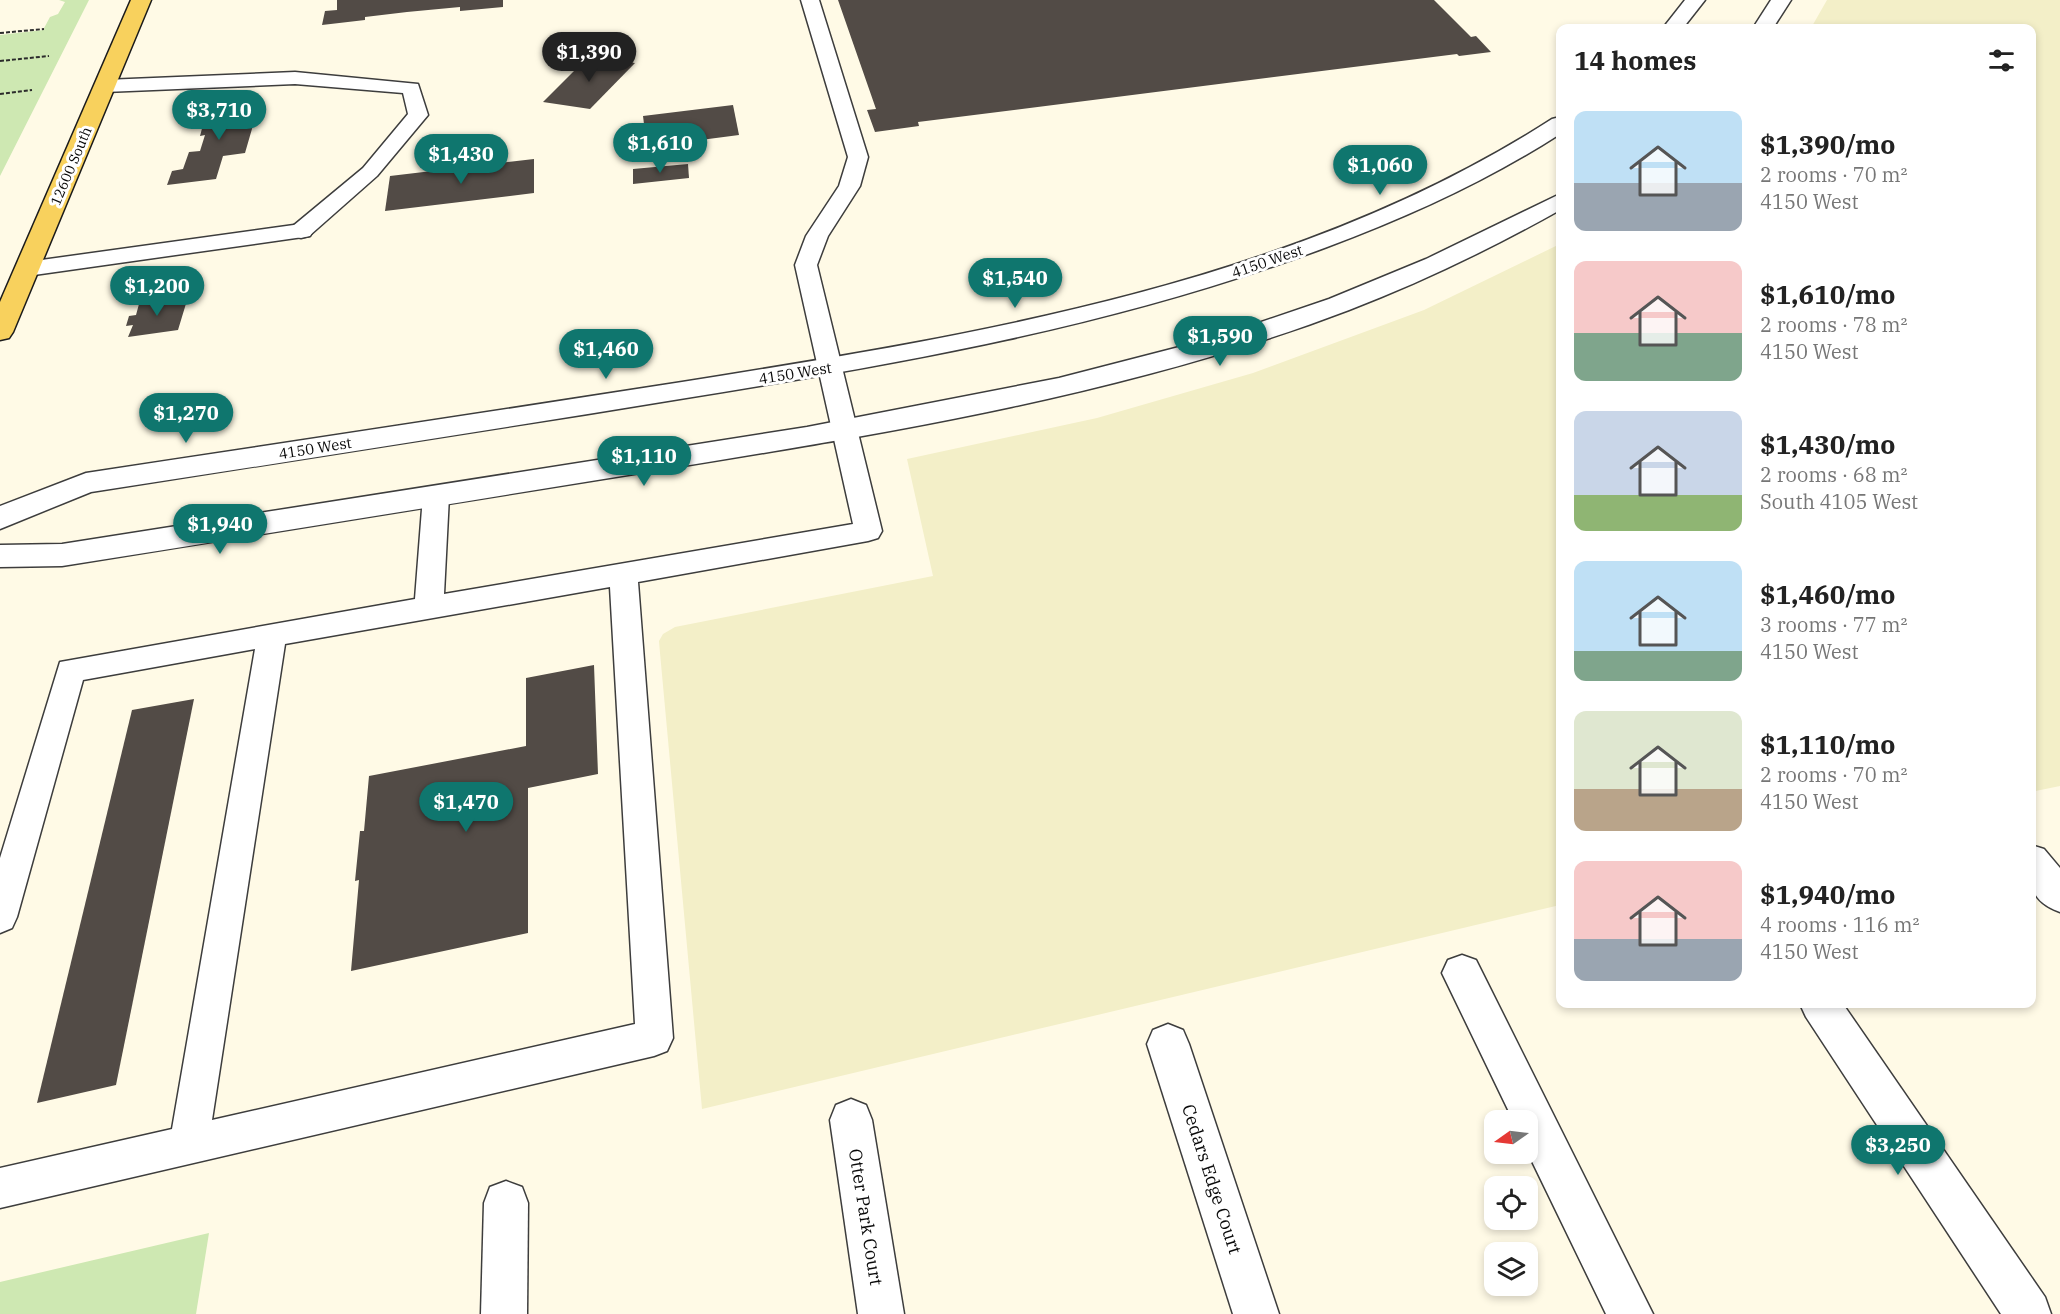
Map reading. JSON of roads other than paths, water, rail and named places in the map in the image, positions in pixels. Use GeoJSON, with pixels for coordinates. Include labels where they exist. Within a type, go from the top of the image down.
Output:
{"type":"FeatureCollection","features":[{"type":"Feature","properties":{"kind":"main road","name":"12600 South"},"geometry":{"type":"LineString","coordinates":[[0,332],[8,298],[27,269],[141,0]]}},
{"type":"Feature","properties":{"kind":"street"},"geometry":{"type":"LineString","coordinates":[[1676,24],[1695,0]]}},
{"type":"Feature","properties":{"kind":"street"},"geometry":{"type":"LineString","coordinates":[[1766,24],[1781,0]]}},
{"type":"Feature","properties":{"kind":"street","name":"4150 West"},"geometry":{"type":"LineString","coordinates":[[0,518],[86,483],[829,367],[972,342],[1055,323],[1143,300],[1269,261],[1381,218],[1501,160],[1556,126]]}},
{"type":"Feature","properties":{"kind":"street"},"geometry":{"type":"LineString","coordinates":[[0,556],[62,555],[845,432],[1053,389],[1143,366],[1306,316],[1448,259],[1556,203]]}},
{"type":"Feature","properties":{"kind":"street"},"geometry":{"type":"LineString","coordinates":[[27,269],[301,231]]}},
{"type":"Feature","properties":{"kind":"street"},"geometry":{"type":"LineString","coordinates":[[2036,867],[2060,895]]}},
{"type":"Feature","properties":{"kind":"street"},"geometry":{"type":"LineString","coordinates":[[1462,973],[1630,1314]]}},
{"type":"Feature","properties":{"kind":"street"},"geometry":{"type":"LineString","coordinates":[[1823,1008],[2028,1314]]}},
{"type":"Feature","properties":{"kind":"street","name":"Cedars Edge Court"},"geometry":{"type":"LineString","coordinates":[[1168,1044],[1256,1314]]}},
{"type":"Feature","properties":{"kind":"street","name":"Otter Park Court"},"geometry":{"type":"LineString","coordinates":[[851,1120],[881,1314]]}},
{"type":"Feature","properties":{"kind":"street"},"geometry":{"type":"LineString","coordinates":[[504,1314],[506,1203]]}},
{"type":"Feature","properties":{"kind":"lane"},"geometry":{"type":"LineString","coordinates":[[0,917],[71,670],[868,531],[806,265],[815,236],[852,183],[858,157],[810,0]]}},
{"type":"Feature","properties":{"kind":"lane"},"geometry":{"type":"LineString","coordinates":[[105,86],[295,78],[411,88],[418,115],[370,172],[301,231]]}},
{"type":"Feature","properties":{"kind":"lane"},"geometry":{"type":"LineString","coordinates":[[429,608],[436,496]]}},
{"type":"Feature","properties":{"kind":"lane"},"geometry":{"type":"LineString","coordinates":[[0,1188],[654,1038],[623,574]]}},
{"type":"Feature","properties":{"kind":"lane"},"geometry":{"type":"LineString","coordinates":[[189,1145],[272,635]]}}]}
